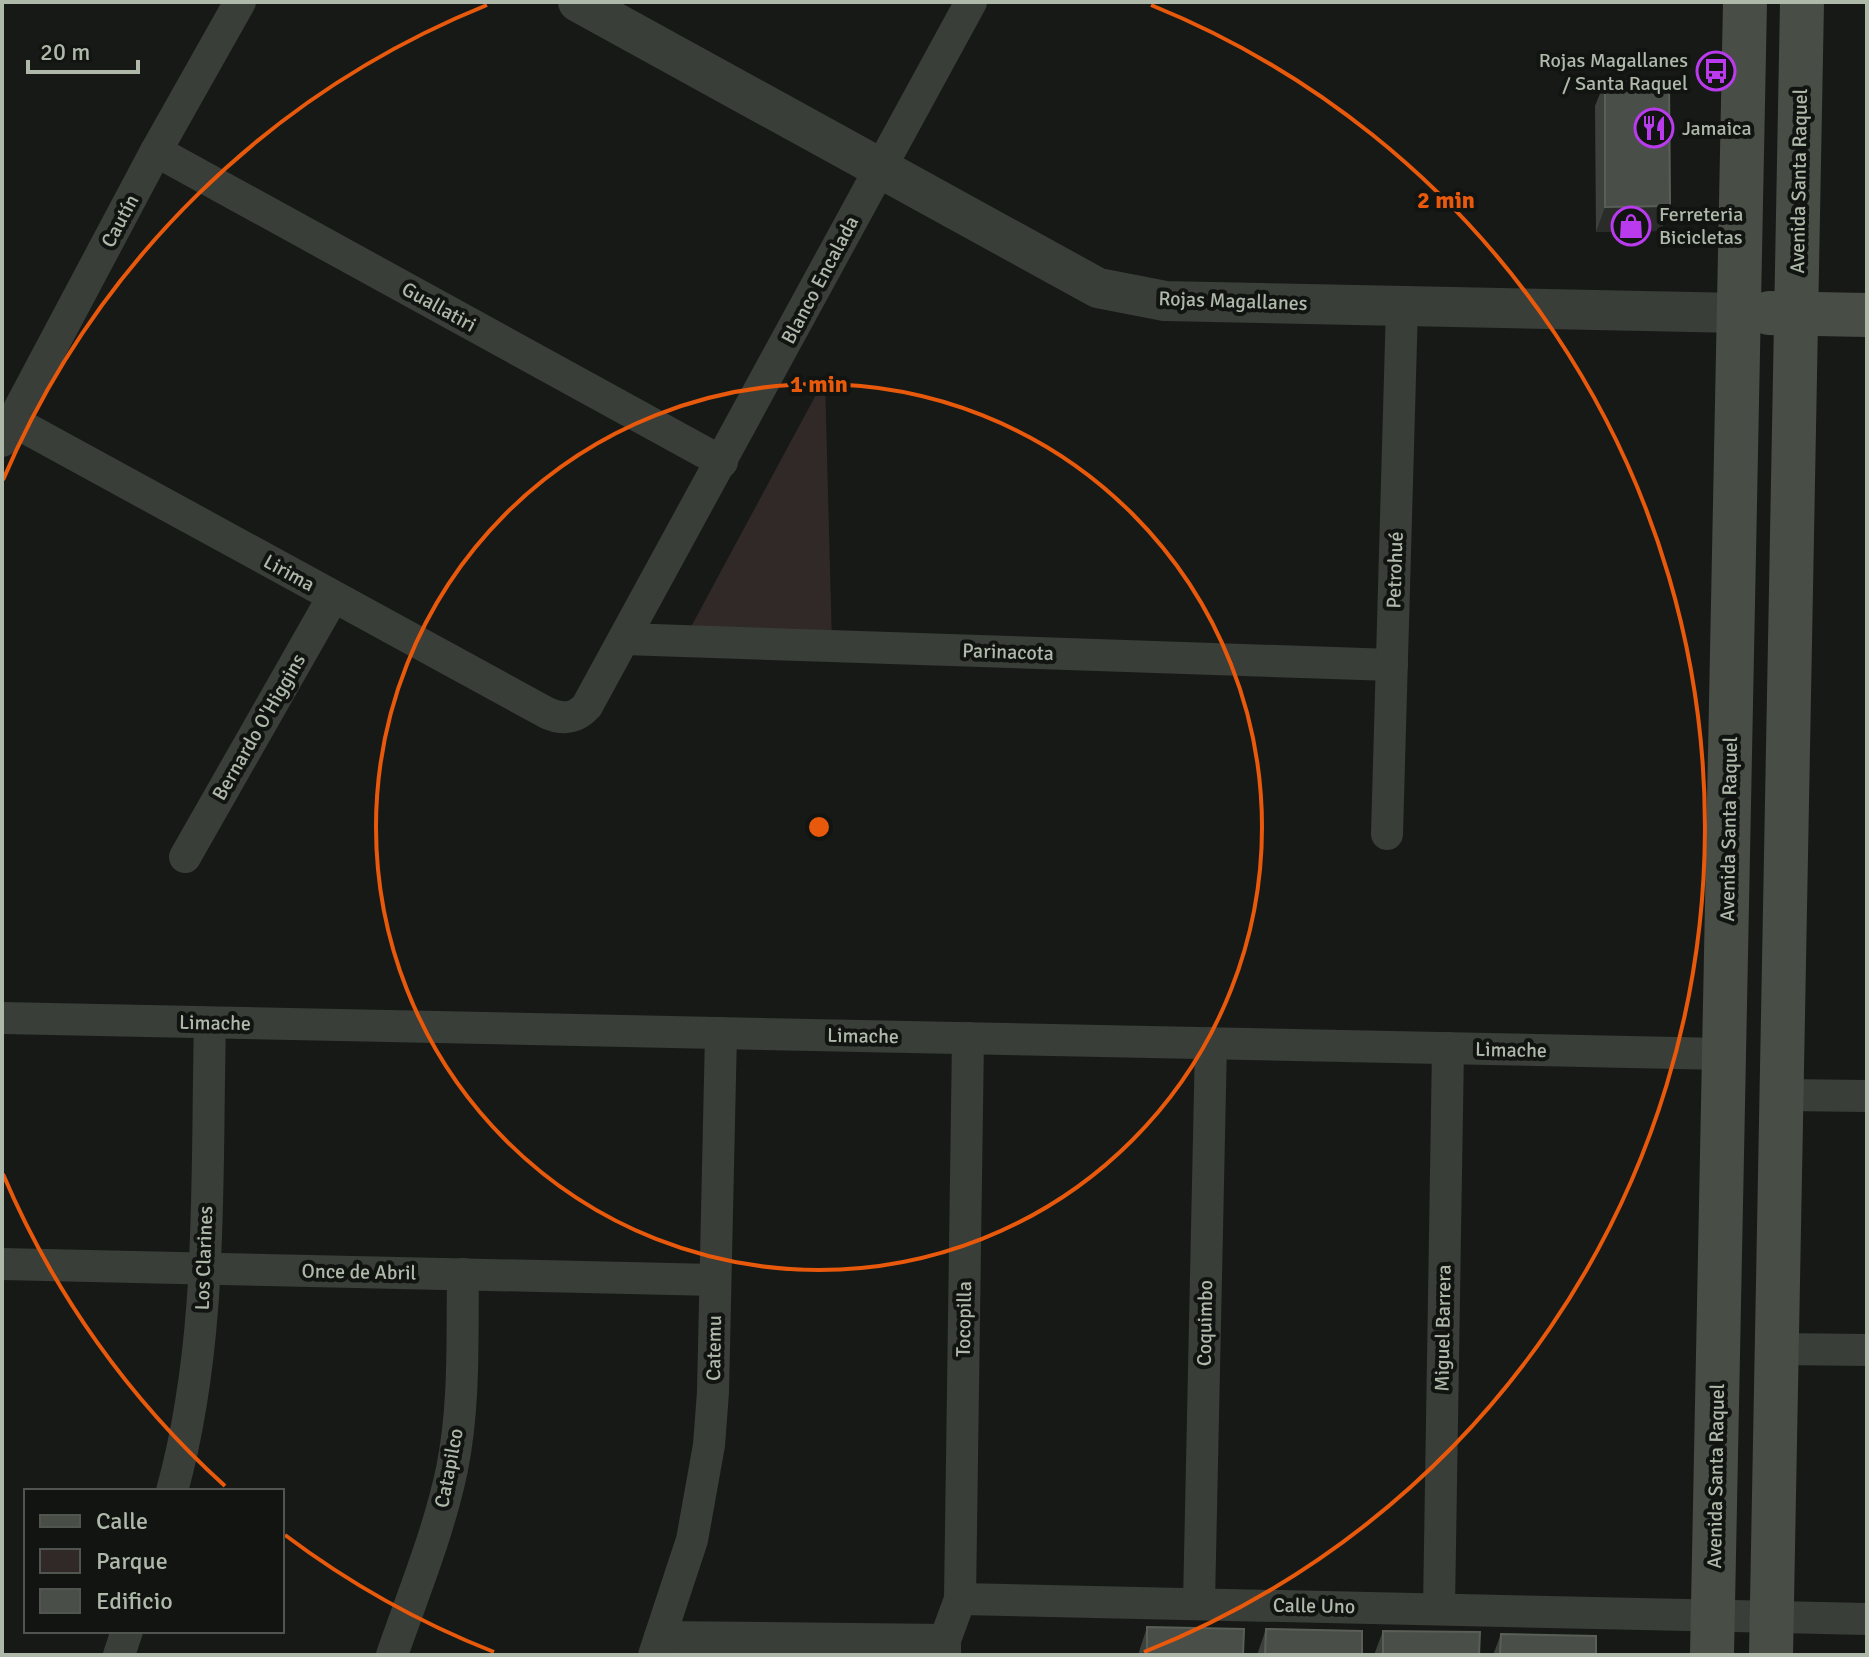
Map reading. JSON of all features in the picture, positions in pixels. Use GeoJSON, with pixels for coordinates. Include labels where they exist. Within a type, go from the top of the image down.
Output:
{"type":"FeatureCollection","features":[{"type":"Feature","properties":{"kind":"main road","name":"Avenida Santa Raquel"},"geometry":{"type":"LineString","coordinates":[[1712,1634],[1745,2]]}},
{"type":"Feature","properties":{"kind":"main road","name":"Avenida Santa Raquel"},"geometry":{"type":"LineString","coordinates":[[1771,1636],[1802,2]]}},
{"type":"Feature","properties":{"kind":"main road","name":"Rojas Magallanes"},"geometry":{"type":"LineString","coordinates":[[1739,313],[1867,315]]}},
{"type":"Feature","properties":{"kind":"street","name":"Cautín"},"geometry":{"type":"LineString","coordinates":[[7,431],[156,151],[240,2]]}},
{"type":"Feature","properties":{"kind":"street","name":"Rojas Magallanes"},"geometry":{"type":"LineString","coordinates":[[578,2],[1098,288],[1165,301],[1739,313]]}},
{"type":"Feature","properties":{"kind":"street","name":"Blanco Encalada"},"geometry":{"type":"LineString","coordinates":[[569,718],[580,714],[587,706],[971,2]]}},
{"type":"Feature","properties":{"kind":"street","name":"Guallatiri"},"geometry":{"type":"LineString","coordinates":[[156,151],[722,462]]}},
{"type":"Feature","properties":{"kind":"street","name":"Petrohué"},"geometry":{"type":"LineString","coordinates":[[1387,834],[1402,306]]}},
{"type":"Feature","properties":{"kind":"street","name":"Lirima"},"geometry":{"type":"LineString","coordinates":[[7,431],[333,597],[547,713],[558,718],[569,718]]}},
{"type":"Feature","properties":{"kind":"street","name":"Bernardo O'Higgins"},"geometry":{"type":"LineString","coordinates":[[185,857],[333,597]]}},
{"type":"Feature","properties":{"kind":"street","name":"Parinacota"},"geometry":{"type":"LineString","coordinates":[[624,639],[1392,665]]}},
{"type":"Feature","properties":{"kind":"street","name":"Limache"},"geometry":{"type":"LineString","coordinates":[[2,1018],[1724,1054]]}},
{"type":"Feature","properties":{"kind":"street","name":"Los Clarines"},"geometry":{"type":"LineString","coordinates":[[173,1489],[195,1388],[202,1330],[210,1023]]}},
{"type":"Feature","properties":{"kind":"street","name":"Catemu"},"geometry":{"type":"LineString","coordinates":[[657,1646],[692,1540],[701,1497],[713,1392],[721,1033]]}},
{"type":"Feature","properties":{"kind":"street","name":"Tocopilla"},"geometry":{"type":"LineString","coordinates":[[960,1599],[968,1038]]}},
{"type":"Feature","properties":{"kind":"street","name":"Coquimbo"},"geometry":{"type":"LineString","coordinates":[[1199,1603],[1211,1043]]}},
{"type":"Feature","properties":{"kind":"street","name":"Miguel Barrera"},"geometry":{"type":"LineString","coordinates":[[1439,1608],[1448,1048]]}},
{"type":"Feature","properties":{"kind":"street"},"geometry":{"type":"LineString","coordinates":[[1783,1095],[1867,1096]]}},
{"type":"Feature","properties":{"kind":"street","name":"Once de Abril"},"geometry":{"type":"LineString","coordinates":[[2,1264],[715,1280]]}},
{"type":"Feature","properties":{"kind":"street","name":"Catapilco"},"geometry":{"type":"LineString","coordinates":[[392,1655],[453,1468],[459,1411],[463,1274]]}},
{"type":"Feature","properties":{"kind":"street"},"geometry":{"type":"LineString","coordinates":[[1777,1349],[1867,1350]]}},
{"type":"Feature","properties":{"kind":"street"},"geometry":{"type":"LineString","coordinates":[[657,1646],[945,1648],[960,1599]]}},
{"type":"Feature","properties":{"kind":"street","name":"Calle Uno"},"geometry":{"type":"LineString","coordinates":[[960,1599],[1439,1608],[1712,1634],[1771,1636],[1867,1619]]}},
{"type":"Feature","properties":{"kind":"street"},"geometry":{"type":"LineString","coordinates":[[119,1655],[126,1633]]}},
{"type":"Feature","properties":{"kind":"green space"},"geometry":{"type":"Polygon","coordinates":[[[825,378],[832,645],[685,638],[825,378]]]}},
{"type":"Feature","properties":{"kind":"building"},"geometry":{"type":"Polygon","coordinates":[[[1605,81],[1669,81],[1670,206],[1605,207],[1605,81]]]}},
{"type":"Feature","properties":{"kind":"building"},"geometry":{"type":"Polygon","coordinates":[[[1147,1627],[1244,1629],[1243,1655],[1147,1655],[1147,1627]]]}},
{"type":"Feature","properties":{"kind":"building"},"geometry":{"type":"Polygon","coordinates":[[[1266,1629],[1362,1631],[1362,1655],[1265,1655],[1266,1629]]]}},
{"type":"Feature","properties":{"kind":"building"},"geometry":{"type":"Polygon","coordinates":[[[1383,1631],[1480,1632],[1479,1655],[1383,1655],[1383,1631]]]}},
{"type":"Feature","properties":{"kind":"building"},"geometry":{"type":"Polygon","coordinates":[[[1501,1634],[1596,1636],[1596,1655],[1500,1655],[1501,1634]]]}},
{"type":"Feature","properties":{"kind":"place","name":"Rojas Magallanes / Santa Raquel"},"geometry":{"type":"Point","coordinates":[1716,71]}},
{"type":"Feature","properties":{"kind":"place","name":"Jamaica"},"geometry":{"type":"Point","coordinates":[1654,128]}},
{"type":"Feature","properties":{"kind":"place","name":"Ferreteria Bicicletas"},"geometry":{"type":"Point","coordinates":[1631,226]}}]}
